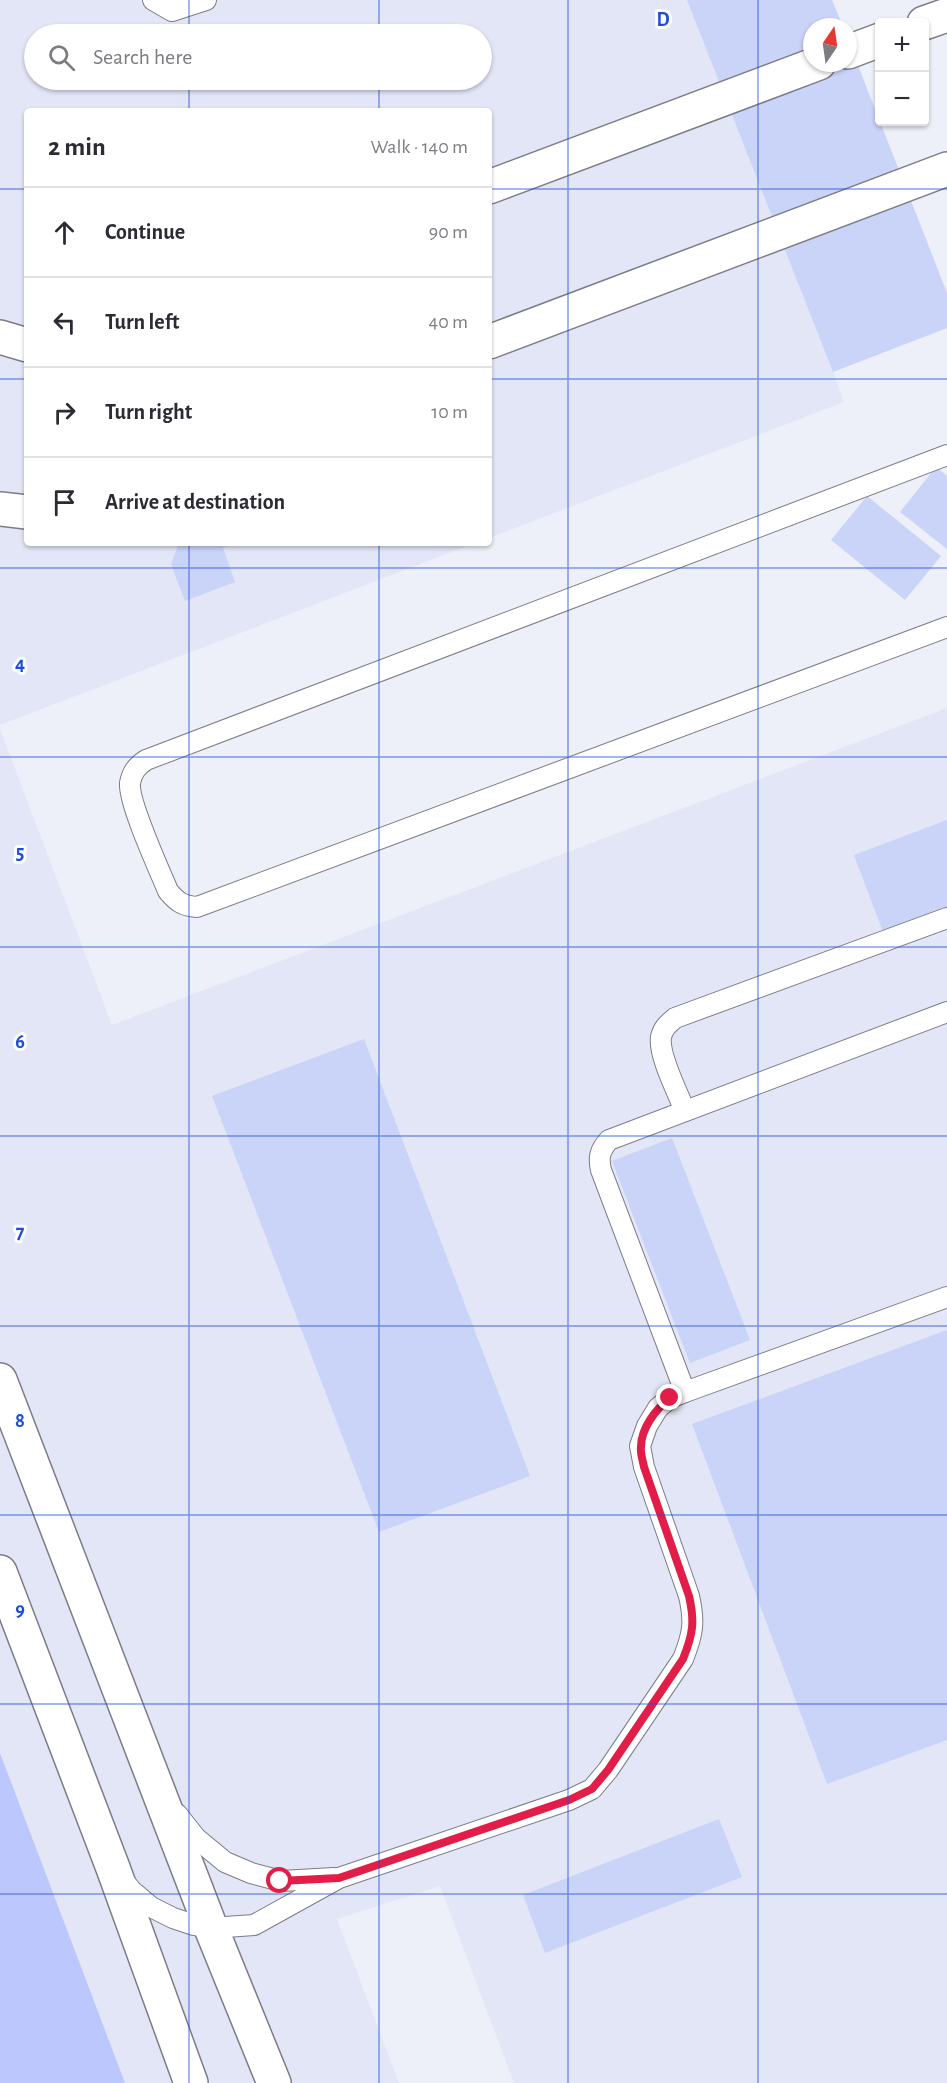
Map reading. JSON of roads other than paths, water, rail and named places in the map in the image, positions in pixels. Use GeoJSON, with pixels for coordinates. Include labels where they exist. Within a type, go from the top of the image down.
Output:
{"type":"FeatureCollection","features":[{"type":"Feature","properties":{"kind":"street"},"geometry":{"type":"LineString","coordinates":[[929,21],[947,15]]}},
{"type":"Feature","properties":{"kind":"street"},"geometry":{"type":"LineString","coordinates":[[857,49],[875,42]]}},
{"type":"Feature","properties":{"kind":"street"},"geometry":{"type":"LineString","coordinates":[[492,186],[803,69]]}},
{"type":"Feature","properties":{"kind":"street"},"geometry":{"type":"LineString","coordinates":[[492,341],[947,169]]}},
{"type":"Feature","properties":{"kind":"street"},"geometry":{"type":"LineString","coordinates":[[0,337],[24,344]]}},
{"type":"Feature","properties":{"kind":"street"},"geometry":{"type":"LineString","coordinates":[[0,509],[24,512]]}},
{"type":"Feature","properties":{"kind":"street"},"geometry":{"type":"LineString","coordinates":[[0,1380],[211,1928],[274,2083]]}},
{"type":"Feature","properties":{"kind":"street"},"geometry":{"type":"LineString","coordinates":[[0,1572],[114,1868],[190,2083]]}},
{"type":"Feature","properties":{"kind":"lane"},"geometry":{"type":"LineString","coordinates":[[153,0],[171,11],[206,0]]}},
{"type":"Feature","properties":{"kind":"lane"},"geometry":{"type":"LineString","coordinates":[[947,455],[146,760],[137,767],[132,776],[130,796],[168,891],[175,900],[185,906],[197,908],[947,627]]}},
{"type":"Feature","properties":{"kind":"lane"},"geometry":{"type":"LineString","coordinates":[[685,1111],[663,1054],[661,1039],[666,1025],[675,1018],[947,918]]}},
{"type":"Feature","properties":{"kind":"lane"},"geometry":{"type":"LineString","coordinates":[[685,1392],[600,1170],[601,1149],[609,1140],[947,1012]]}},
{"type":"Feature","properties":{"kind":"lane"},"geometry":{"type":"LineString","coordinates":[[114,1868],[132,1891],[151,1907],[173,1918],[211,1928],[254,1925],[339,1878],[569,1800],[592,1789],[608,1770],[683,1659],[691,1639],[694,1617],[689,1596],[644,1467],[640,1446],[647,1426],[658,1408],[670,1398],[685,1392],[947,1297]]}},
{"type":"Feature","properties":{"kind":"lane"},"geometry":{"type":"LineString","coordinates":[[158,1791],[196,1838],[225,1862],[250,1873],[280,1881],[339,1878]]}}]}
